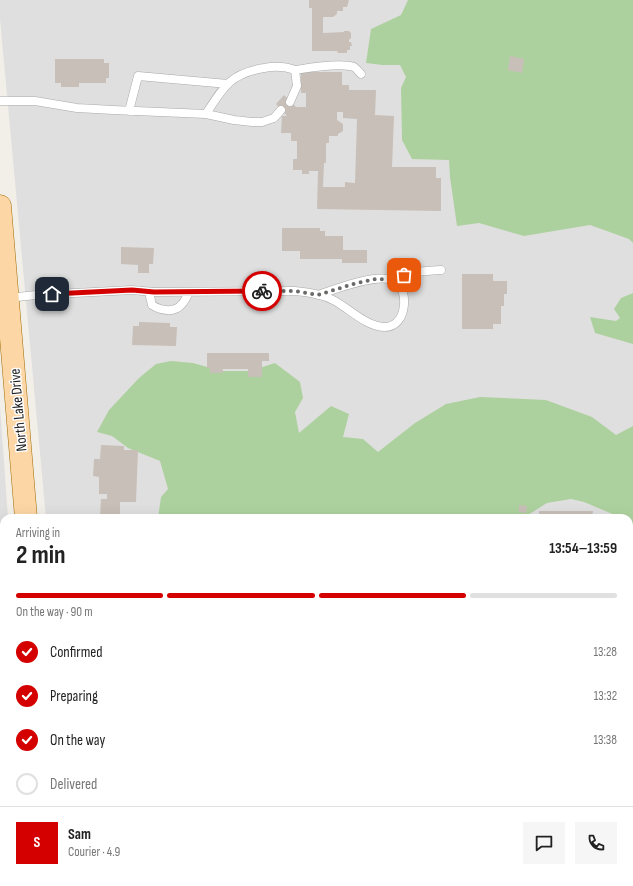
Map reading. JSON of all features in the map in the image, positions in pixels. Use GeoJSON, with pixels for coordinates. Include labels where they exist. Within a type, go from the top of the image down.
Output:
{"type":"FeatureCollection","features":[{"type":"Feature","properties":{"kind":"main road","name":"North Lake Drive"},"geometry":{"type":"LineString","coordinates":[[0,206],[26,514]]}},
{"type":"Feature","properties":{"kind":"lane"},"geometry":{"type":"LineString","coordinates":[[206,114],[218,94],[234,77],[250,70],[273,66],[286,66],[295,70],[339,66],[354,68],[361,74]]}},
{"type":"Feature","properties":{"kind":"lane"},"geometry":{"type":"LineString","coordinates":[[290,102],[297,86],[295,70]]}},
{"type":"Feature","properties":{"kind":"lane"},"geometry":{"type":"LineString","coordinates":[[129,110],[138,76],[228,84]]}},
{"type":"Feature","properties":{"kind":"lane"},"geometry":{"type":"LineString","coordinates":[[0,101],[35,101],[77,108],[206,114],[234,120],[262,122],[274,118],[281,110]]}},
{"type":"Feature","properties":{"kind":"lane"},"geometry":{"type":"LineString","coordinates":[[318,295],[353,284],[376,279],[395,280],[414,272],[441,270]]}},
{"type":"Feature","properties":{"kind":"lane"},"geometry":{"type":"LineString","coordinates":[[8,298],[132,290],[149,292],[295,291],[332,299],[370,323],[383,327],[399,322],[404,309],[403,295],[400,285],[395,280]]}},
{"type":"Feature","properties":{"kind":"lane"},"geometry":{"type":"LineString","coordinates":[[149,292],[152,305],[158,309],[166,310],[176,308],[182,304],[189,292]]}},
{"type":"Feature","properties":{"kind":"shaded area"},"geometry":{"type":"Polygon","coordinates":[[[0,0],[633,0],[633,514],[46,514],[0,19],[0,0]]]}},
{"type":"Feature","properties":{"kind":"shaded area"},"geometry":{"type":"Polygon","coordinates":[[[0,406],[8,514],[0,514],[0,406]]]}},
{"type":"Feature","properties":{"kind":"green space"},"geometry":{"type":"Polygon","coordinates":[[[408,0],[633,0],[633,243],[629,239],[590,225],[524,236],[479,223],[457,226],[449,160],[412,159],[402,140],[401,88],[406,77],[400,65],[366,63],[371,29],[401,15],[408,0]]]}},
{"type":"Feature","properties":{"kind":"green space"},"geometry":{"type":"Polygon","coordinates":[[[633,293],[633,344],[595,333],[590,317],[616,321],[620,318],[614,309],[621,298],[633,293]]]}},
{"type":"Feature","properties":{"kind":"green space"},"geometry":{"type":"Polygon","coordinates":[[[171,361],[193,363],[222,371],[250,371],[275,363],[300,382],[303,398],[295,412],[299,433],[331,406],[349,414],[343,437],[363,439],[378,452],[415,423],[446,404],[480,397],[546,400],[592,417],[616,435],[633,426],[633,514],[612,514],[584,502],[571,499],[547,503],[529,514],[159,514],[161,497],[168,489],[160,461],[128,448],[112,436],[97,432],[109,410],[139,378],[156,364],[171,361]]]}},
{"type":"Feature","properties":{"kind":"building"},"geometry":{"type":"Polygon","coordinates":[[[309,0],[349,0],[347,7],[343,7],[343,11],[337,11],[337,14],[333,17],[323,17],[323,33],[349,31],[351,33],[349,42],[351,42],[352,46],[350,46],[350,50],[347,50],[347,53],[338,53],[337,51],[312,51],[312,8],[309,8],[309,0]]]}},
{"type":"Feature","properties":{"kind":"building"},"geometry":{"type":"Polygon","coordinates":[[[510,56],[524,59],[522,73],[508,70],[510,56]]]}},
{"type":"Feature","properties":{"kind":"building"},"geometry":{"type":"Polygon","coordinates":[[[55,59],[104,59],[104,63],[109,63],[109,78],[106,78],[106,83],[79,83],[79,87],[61,87],[61,83],[55,83],[55,59]]]}},
{"type":"Feature","properties":{"kind":"building"},"geometry":{"type":"Polygon","coordinates":[[[301,72],[342,72],[342,85],[349,85],[349,90],[376,90],[375,115],[394,116],[392,167],[436,167],[436,178],[441,178],[441,211],[317,209],[318,171],[309,171],[309,174],[302,174],[302,170],[293,170],[293,159],[297,159],[297,141],[291,141],[291,133],[281,133],[282,116],[287,116],[276,104],[284,95],[296,107],[306,107],[306,93],[301,93],[301,72]],[[337,112],[337,120],[343,124],[343,131],[338,134],[338,136],[329,136],[329,143],[326,143],[326,163],[324,163],[323,187],[345,187],[345,182],[355,183],[357,119],[343,118],[343,112],[337,112]]]}},
{"type":"Feature","properties":{"kind":"building"},"geometry":{"type":"Polygon","coordinates":[[[282,228],[320,228],[320,231],[325,231],[325,236],[343,236],[343,250],[367,250],[367,263],[342,263],[342,259],[300,259],[300,251],[282,251],[282,228]]]}},
{"type":"Feature","properties":{"kind":"building"},"geometry":{"type":"Polygon","coordinates":[[[121,247],[154,248],[153,264],[149,264],[149,273],[138,273],[138,265],[121,264],[121,247]]]}},
{"type":"Feature","properties":{"kind":"building"},"geometry":{"type":"Polygon","coordinates":[[[462,274],[493,274],[493,281],[507,281],[507,294],[504,294],[504,306],[501,306],[501,324],[493,324],[493,329],[462,329],[462,274]]]}},
{"type":"Feature","properties":{"kind":"building"},"geometry":{"type":"Polygon","coordinates":[[[139,322],[170,323],[170,327],[177,327],[176,346],[132,345],[133,326],[139,326],[139,322]]]}},
{"type":"Feature","properties":{"kind":"building"},"geometry":{"type":"Polygon","coordinates":[[[207,353],[269,353],[269,361],[262,361],[262,377],[248,377],[248,369],[223,369],[223,373],[210,373],[210,368],[207,368],[207,353]]]}},
{"type":"Feature","properties":{"kind":"building"},"geometry":{"type":"Polygon","coordinates":[[[101,445],[124,446],[124,450],[138,450],[136,502],[120,502],[120,514],[100,514],[101,499],[107,499],[107,494],[99,494],[99,477],[93,476],[94,459],[100,459],[101,445]]]}},
{"type":"Feature","properties":{"kind":"building"},"geometry":{"type":"Polygon","coordinates":[[[519,505],[527,506],[526,513],[519,512],[519,505]]]}},
{"type":"Feature","properties":{"kind":"building"},"geometry":{"type":"Polygon","coordinates":[[[539,511],[593,511],[593,514],[539,514],[539,511]]]}},
{"type":"Feature","properties":{"kind":"way so far"},"geometry":{"type":"LineString","coordinates":[[262,291],[295,291],[318,295],[353,284],[376,279],[395,280],[404,275]]}},
{"type":"Feature","properties":{"kind":"route"},"geometry":{"type":"LineString","coordinates":[[52,294],[132,290],[154,292],[262,291]]}}]}
